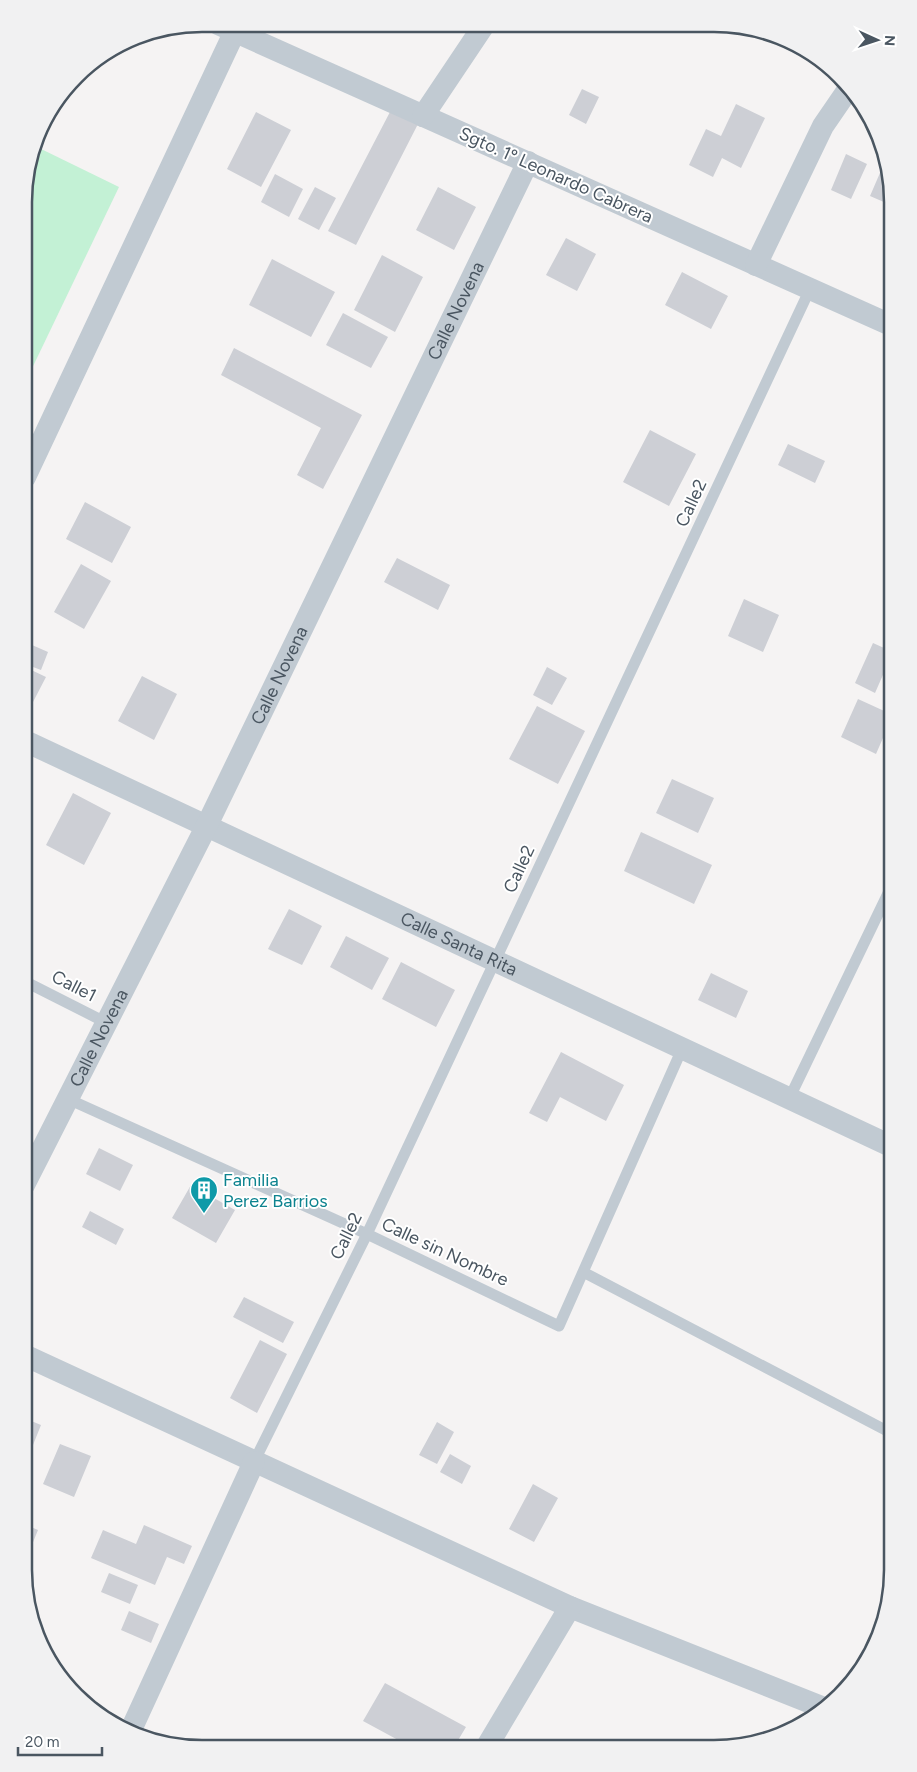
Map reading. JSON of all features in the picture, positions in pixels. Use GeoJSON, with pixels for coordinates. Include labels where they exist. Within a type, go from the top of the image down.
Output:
{"type":"FeatureCollection","features":[{"type":"Feature","properties":{"kind":"street"},"geometry":{"type":"LineString","coordinates":[[32,461],[224,32]]}},
{"type":"Feature","properties":{"kind":"street","name":"Sgto. 1º Leonardo Cabrera"},"geometry":{"type":"LineString","coordinates":[[235,32],[884,322]]}},
{"type":"Feature","properties":{"kind":"street"},"geometry":{"type":"LineString","coordinates":[[423,116],[480,32]]}},
{"type":"Feature","properties":{"kind":"street"},"geometry":{"type":"LineString","coordinates":[[756,265],[823,126],[844,94]]}},
{"type":"Feature","properties":{"kind":"street","name":"Calle Novena"},"geometry":{"type":"LineString","coordinates":[[32,1169],[207,825],[528,162]]}},
{"type":"Feature","properties":{"kind":"street","name":"Calle Santa Rita"},"geometry":{"type":"LineString","coordinates":[[32,744],[884,1143]]}},
{"type":"Feature","properties":{"kind":"street"},"geometry":{"type":"LineString","coordinates":[[32,1360],[570,1607],[817,1705]]}},
{"type":"Feature","properties":{"kind":"street"},"geometry":{"type":"LineString","coordinates":[[133,1725],[254,1462]]}},
{"type":"Feature","properties":{"kind":"street"},"geometry":{"type":"LineString","coordinates":[[491,1740],[570,1607]]}},
{"type":"Feature","properties":{"kind":"lane","name":"Calle2"},"geometry":{"type":"LineString","coordinates":[[254,1462],[367,1234],[810,289]]}},
{"type":"Feature","properties":{"kind":"lane"},"geometry":{"type":"LineString","coordinates":[[790,1099],[884,902]]}},
{"type":"Feature","properties":{"kind":"lane","name":"Calle1"},"geometry":{"type":"LineString","coordinates":[[32,985],[107,1023]]}},
{"type":"Feature","properties":{"kind":"lane"},"geometry":{"type":"LineString","coordinates":[[682,1049],[583,1272],[884,1429]]}},
{"type":"Feature","properties":{"kind":"lane","name":"Calle sin Nombre"},"geometry":{"type":"LineString","coordinates":[[68,1099],[367,1234],[559,1326],[583,1272]]}},
{"type":"Feature","properties":{"kind":"green space"},"geometry":{"type":"Polygon","coordinates":[[[42,149],[119,187],[32,368],[32,203],[34,181],[42,149]]]}},
{"type":"Feature","properties":{"kind":"building"},"geometry":{"type":"Polygon","coordinates":[[[582,89],[599,97],[586,124],[569,115],[582,89]]]}},
{"type":"Feature","properties":{"kind":"building"},"geometry":{"type":"Polygon","coordinates":[[[736,104],[765,118],[741,168],[722,158],[713,177],[689,165],[706,129],[721,136],[736,104]]]}},
{"type":"Feature","properties":{"kind":"building"},"geometry":{"type":"Polygon","coordinates":[[[391,110],[418,124],[356,245],[328,231],[391,110]]]}},
{"type":"Feature","properties":{"kind":"building"},"geometry":{"type":"Polygon","coordinates":[[[256,112],[291,130],[261,187],[227,169],[256,112]]]}},
{"type":"Feature","properties":{"kind":"building"},"geometry":{"type":"Polygon","coordinates":[[[846,154],[867,164],[851,199],[831,190],[846,154]]]}},
{"type":"Feature","properties":{"kind":"building"},"geometry":{"type":"Polygon","coordinates":[[[881,170],[884,202],[870,196],[881,170]]]}},
{"type":"Feature","properties":{"kind":"building"},"geometry":{"type":"Polygon","coordinates":[[[275,174],[303,189],[289,217],[261,202],[275,174]]]}},
{"type":"Feature","properties":{"kind":"building"},"geometry":{"type":"Polygon","coordinates":[[[315,187],[336,198],[319,230],[298,219],[315,187]]]}},
{"type":"Feature","properties":{"kind":"building"},"geometry":{"type":"Polygon","coordinates":[[[438,187],[476,207],[454,250],[416,230],[438,187]]]}},
{"type":"Feature","properties":{"kind":"building"},"geometry":{"type":"Polygon","coordinates":[[[566,238],[596,254],[577,291],[546,275],[566,238]]]}},
{"type":"Feature","properties":{"kind":"building"},"geometry":{"type":"Polygon","coordinates":[[[382,255],[423,277],[395,332],[354,310],[382,255]]]}},
{"type":"Feature","properties":{"kind":"building"},"geometry":{"type":"Polygon","coordinates":[[[272,259],[335,292],[311,337],[249,305],[272,259]]]}},
{"type":"Feature","properties":{"kind":"building"},"geometry":{"type":"Polygon","coordinates":[[[682,272],[728,296],[711,329],[665,305],[682,272]]]}},
{"type":"Feature","properties":{"kind":"building"},"geometry":{"type":"Polygon","coordinates":[[[343,313],[388,337],[371,368],[326,345],[343,313]]]}},
{"type":"Feature","properties":{"kind":"building"},"geometry":{"type":"Polygon","coordinates":[[[234,348],[362,415],[323,489],[297,475],[321,428],[221,375],[234,348]]]}},
{"type":"Feature","properties":{"kind":"building"},"geometry":{"type":"Polygon","coordinates":[[[650,430],[696,454],[669,506],[623,482],[650,430]]]}},
{"type":"Feature","properties":{"kind":"building"},"geometry":{"type":"Polygon","coordinates":[[[788,444],[825,461],[815,483],[778,465],[788,444]]]}},
{"type":"Feature","properties":{"kind":"building"},"geometry":{"type":"Polygon","coordinates":[[[85,502],[131,527],[112,563],[66,539],[85,502]]]}},
{"type":"Feature","properties":{"kind":"building"},"geometry":{"type":"Polygon","coordinates":[[[397,558],[450,585],[438,610],[384,582],[397,558]]]}},
{"type":"Feature","properties":{"kind":"building"},"geometry":{"type":"Polygon","coordinates":[[[81,564],[111,581],[84,629],[54,612],[81,564]]]}},
{"type":"Feature","properties":{"kind":"building"},"geometry":{"type":"Polygon","coordinates":[[[744,599],[779,615],[763,652],[728,636],[744,599]]]}},
{"type":"Feature","properties":{"kind":"building"},"geometry":{"type":"Polygon","coordinates":[[[873,643],[884,648],[884,672],[875,693],[855,683],[873,643]]]}},
{"type":"Feature","properties":{"kind":"building"},"geometry":{"type":"Polygon","coordinates":[[[32,645],[48,652],[41,670],[32,667],[32,645]]]}},
{"type":"Feature","properties":{"kind":"building"},"geometry":{"type":"Polygon","coordinates":[[[547,667],[567,678],[552,705],[533,695],[547,667]]]}},
{"type":"Feature","properties":{"kind":"building"},"geometry":{"type":"Polygon","coordinates":[[[32,670],[46,677],[32,702],[32,670]]]}},
{"type":"Feature","properties":{"kind":"building"},"geometry":{"type":"Polygon","coordinates":[[[142,676],[177,694],[154,740],[118,721],[142,676]]]}},
{"type":"Feature","properties":{"kind":"building"},"geometry":{"type":"Polygon","coordinates":[[[858,699],[884,711],[884,736],[876,754],[841,737],[858,699]]]}},
{"type":"Feature","properties":{"kind":"building"},"geometry":{"type":"Polygon","coordinates":[[[537,706],[585,731],[558,784],[509,759],[537,706]]]}},
{"type":"Feature","properties":{"kind":"building"},"geometry":{"type":"Polygon","coordinates":[[[672,779],[714,798],[698,833],[656,813],[672,779]]]}},
{"type":"Feature","properties":{"kind":"building"},"geometry":{"type":"Polygon","coordinates":[[[73,793],[111,813],[84,865],[46,845],[73,793]]]}},
{"type":"Feature","properties":{"kind":"building"},"geometry":{"type":"Polygon","coordinates":[[[641,832],[712,865],[694,904],[624,871],[641,832]]]}},
{"type":"Feature","properties":{"kind":"building"},"geometry":{"type":"Polygon","coordinates":[[[289,909],[322,926],[302,965],[268,949],[289,909]]]}},
{"type":"Feature","properties":{"kind":"building"},"geometry":{"type":"Polygon","coordinates":[[[346,936],[389,958],[372,990],[330,967],[346,936]]]}},
{"type":"Feature","properties":{"kind":"building"},"geometry":{"type":"Polygon","coordinates":[[[401,962],[455,990],[436,1027],[382,999],[401,962]]]}},
{"type":"Feature","properties":{"kind":"building"},"geometry":{"type":"Polygon","coordinates":[[[711,973],[748,991],[736,1018],[698,1000],[711,973]]]}},
{"type":"Feature","properties":{"kind":"building"},"geometry":{"type":"Polygon","coordinates":[[[561,1052],[624,1085],[606,1121],[560,1097],[547,1122],[529,1113],[561,1052]]]}},
{"type":"Feature","properties":{"kind":"building"},"geometry":{"type":"Polygon","coordinates":[[[99,1148],[133,1165],[120,1191],[86,1174],[99,1148]]]}},
{"type":"Feature","properties":{"kind":"building","name":"Familia Perez Barrios"},"geometry":{"type":"Polygon","coordinates":[[[191,1185],[235,1210],[216,1243],[172,1218],[191,1185]]]}},
{"type":"Feature","properties":{"kind":"building"},"geometry":{"type":"Polygon","coordinates":[[[90,1211],[124,1229],[116,1245],[82,1227],[90,1211]]]}},
{"type":"Feature","properties":{"kind":"building"},"geometry":{"type":"Polygon","coordinates":[[[244,1297],[294,1322],[283,1343],[233,1317],[244,1297]]]}},
{"type":"Feature","properties":{"kind":"building"},"geometry":{"type":"Polygon","coordinates":[[[260,1340],[287,1354],[257,1413],[230,1398],[260,1340]]]}},
{"type":"Feature","properties":{"kind":"building"},"geometry":{"type":"Polygon","coordinates":[[[32,1421],[41,1425],[32,1448],[32,1421]]]}},
{"type":"Feature","properties":{"kind":"building"},"geometry":{"type":"Polygon","coordinates":[[[437,1422],[454,1432],[437,1464],[419,1455],[437,1422]]]}},
{"type":"Feature","properties":{"kind":"building"},"geometry":{"type":"Polygon","coordinates":[[[60,1444],[91,1456],[74,1497],[43,1484],[60,1444]]]}},
{"type":"Feature","properties":{"kind":"building"},"geometry":{"type":"Polygon","coordinates":[[[450,1454],[471,1466],[462,1484],[440,1472],[450,1454]]]}},
{"type":"Feature","properties":{"kind":"building"},"geometry":{"type":"Polygon","coordinates":[[[533,1484],[558,1498],[534,1542],[509,1529],[533,1484]]]}},
{"type":"Feature","properties":{"kind":"building"},"geometry":{"type":"Polygon","coordinates":[[[144,1525],[192,1546],[184,1564],[167,1557],[155,1585],[91,1558],[103,1530],[136,1544],[144,1525]]]}},
{"type":"Feature","properties":{"kind":"building"},"geometry":{"type":"Polygon","coordinates":[[[32,1527],[38,1530],[32,1545],[32,1527]]]}},
{"type":"Feature","properties":{"kind":"building"},"geometry":{"type":"Polygon","coordinates":[[[109,1573],[138,1585],[130,1604],[101,1592],[109,1573]]]}},
{"type":"Feature","properties":{"kind":"building"},"geometry":{"type":"Polygon","coordinates":[[[129,1611],[159,1624],[151,1643],[121,1630],[129,1611]]]}},
{"type":"Feature","properties":{"kind":"building"},"geometry":{"type":"Polygon","coordinates":[[[385,1683],[466,1727],[458,1740],[398,1740],[363,1721],[385,1683]]]}},
{"type":"Feature","properties":{"kind":"place","name":"Familia Perez Barrios"},"geometry":{"type":"Point","coordinates":[204,1214]}}]}
